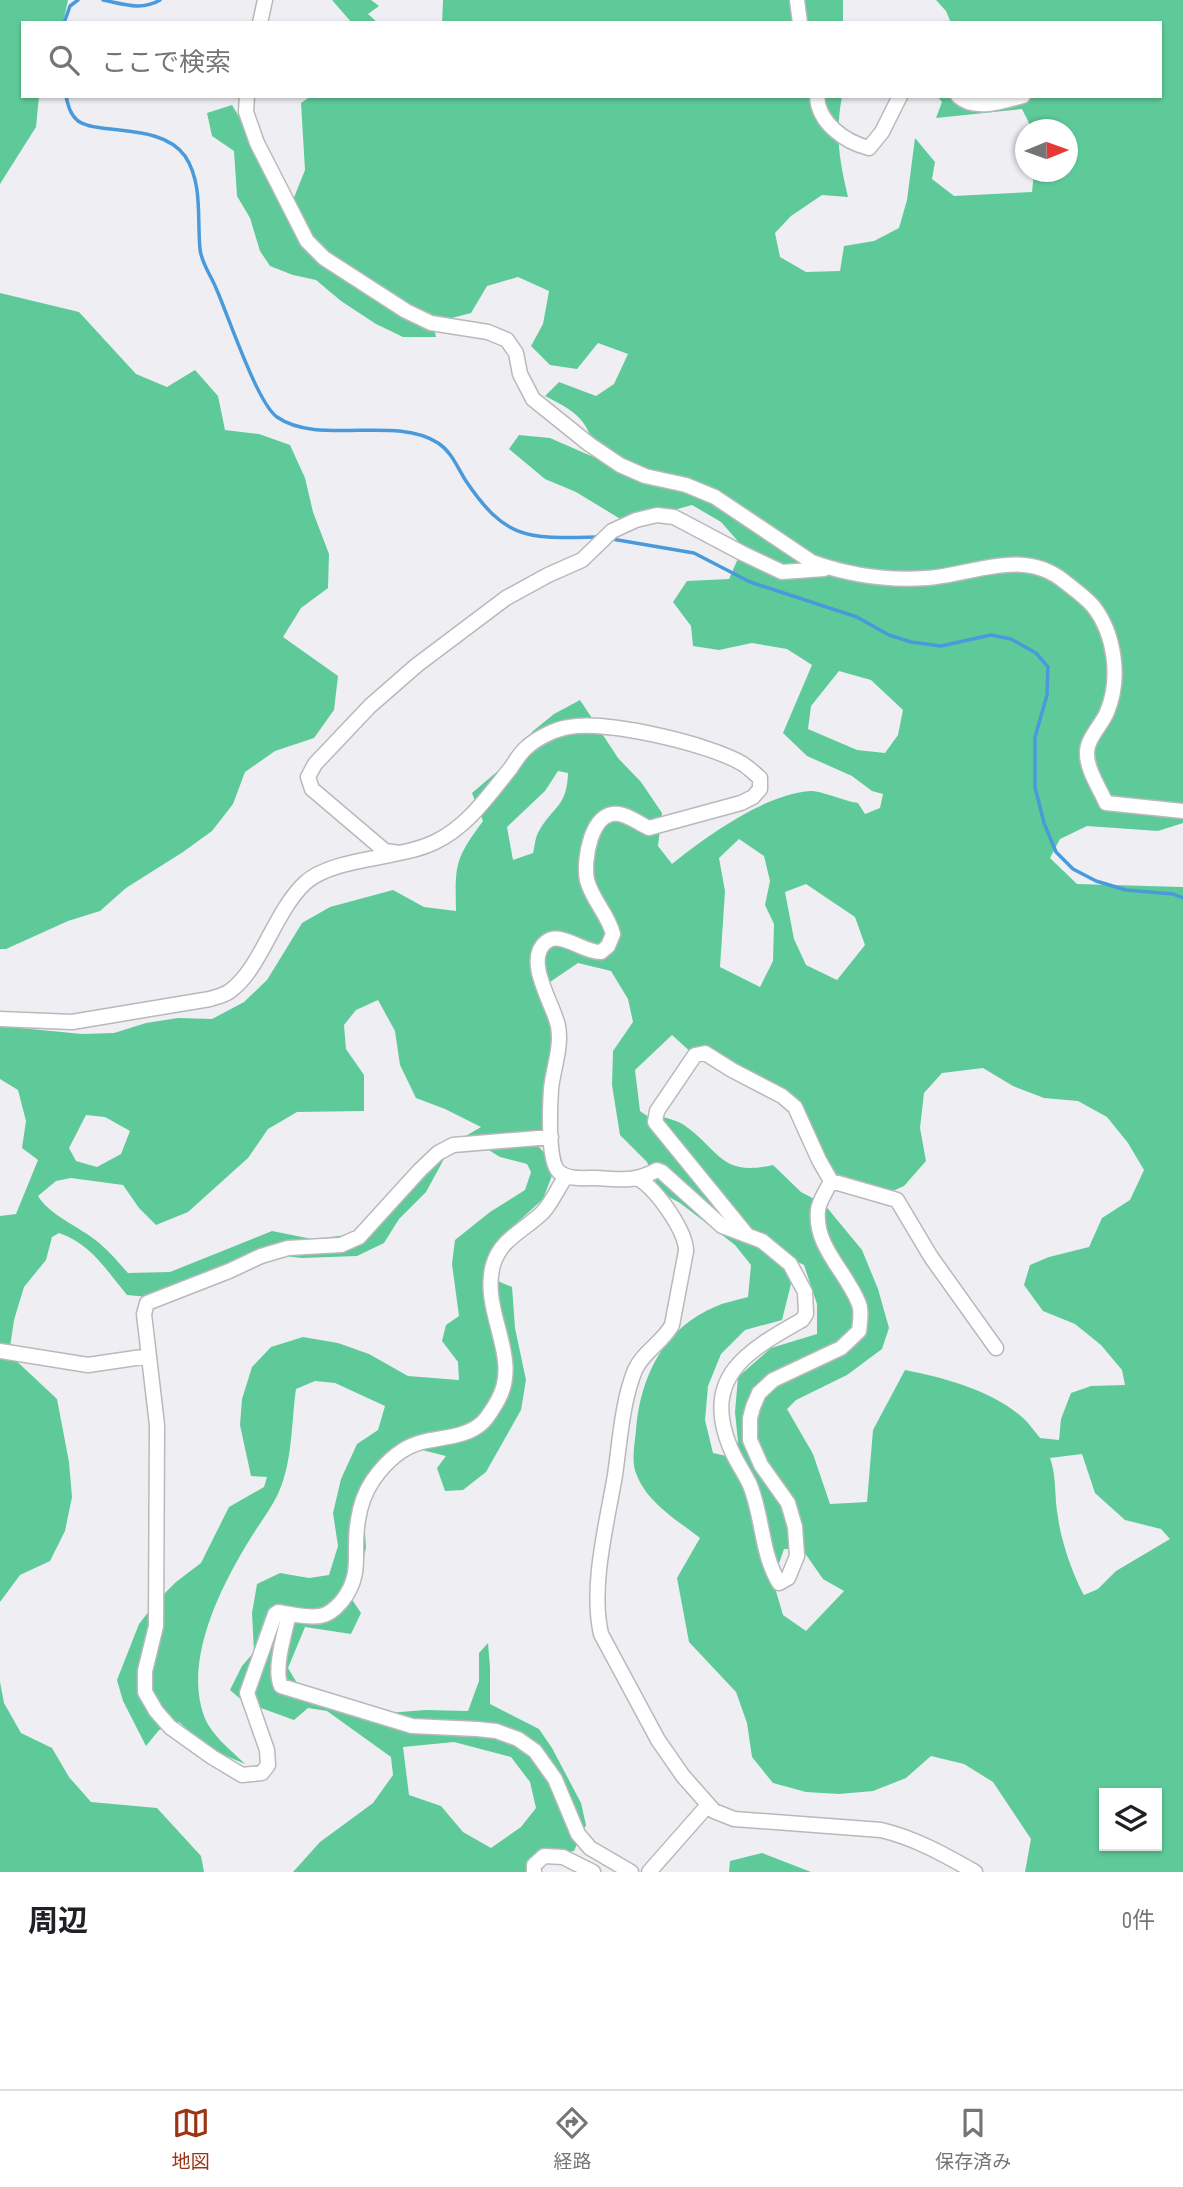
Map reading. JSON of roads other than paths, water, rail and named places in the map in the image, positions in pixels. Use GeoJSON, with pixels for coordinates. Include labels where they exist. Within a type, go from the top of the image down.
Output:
{"type":"FeatureCollection","features":[{"type":"Feature","properties":{"kind":"street"},"geometry":{"type":"LineString","coordinates":[[260,21],[265,0]]}},
{"type":"Feature","properties":{"kind":"street"},"geometry":{"type":"LineString","coordinates":[[797,0],[800,21]]}},
{"type":"Feature","properties":{"kind":"street"},"geometry":{"type":"LineString","coordinates":[[247,98],[246,112],[257,143],[307,242],[324,258],[406,311],[431,323],[488,332],[507,340],[516,353],[520,374],[533,399],[620,465],[645,476],[686,485],[715,497],[813,562],[829,568],[882,579],[929,578],[1013,564],[1040,568],[1062,579],[1092,605],[1105,626],[1114,666],[1115,688],[1107,713],[1086,752],[1106,803],[1183,811]]}},
{"type":"Feature","properties":{"kind":"street"},"geometry":{"type":"LineString","coordinates":[[817,98],[818,105],[834,132],[856,145],[869,148],[882,132],[899,98]]}},
{"type":"Feature","properties":{"kind":"street"},"geometry":{"type":"LineString","coordinates":[[961,98],[971,104],[996,103],[1015,98]]}},
{"type":"Feature","properties":{"kind":"street"},"geometry":{"type":"LineString","coordinates":[[400,853],[385,851],[312,789],[308,777],[315,764],[370,706],[417,665],[506,598],[582,560],[612,531],[636,520],[657,515],[674,517],[782,572],[829,568]]}},
{"type":"Feature","properties":{"kind":"street"},"geometry":{"type":"LineString","coordinates":[[0,1019],[72,1022],[210,999],[229,992],[247,974],[288,900],[307,881],[320,873],[339,867],[418,849],[454,831],[474,813],[526,748],[548,734],[568,727],[595,726],[633,731],[695,745],[743,764],[760,778],[760,789],[753,797],[741,803],[649,828],[620,814],[611,814],[594,830],[587,848],[586,877],[614,934],[601,952],[587,951],[561,939],[548,941],[539,951],[539,977],[558,1026],[559,1041],[551,1091],[554,1166],[566,1176],[639,1179],[652,1186],[686,1242],[672,1325],[667,1334],[639,1363],[634,1373],[624,1416],[599,1580],[597,1620],[601,1634],[658,1740],[683,1776],[713,1811],[734,1819],[881,1830],[901,1835],[928,1847],[975,1872]]}},
{"type":"Feature","properties":{"kind":"street"},"geometry":{"type":"LineString","coordinates":[[748,1236],[654,1122],[657,1111],[695,1055],[705,1053],[782,1096],[795,1107],[831,1181],[897,1200],[931,1257],[996,1348]]}},
{"type":"Feature","properties":{"kind":"street"},"geometry":{"type":"LineString","coordinates":[[551,1137],[453,1145],[438,1153],[420,1170],[359,1237],[341,1245],[288,1248],[261,1256],[147,1303],[144,1314],[157,1425],[156,1626],[145,1671],[145,1692],[170,1727],[242,1775],[262,1773],[268,1765],[267,1750],[247,1687],[275,1615],[278,1612],[307,1617],[324,1616],[339,1605],[355,1579],[357,1522],[362,1502],[372,1481],[388,1462],[420,1442],[466,1433],[482,1423],[499,1399],[505,1380],[505,1354],[492,1309],[492,1269],[497,1251],[545,1210],[566,1176]]}},
{"type":"Feature","properties":{"kind":"street"},"geometry":{"type":"LineString","coordinates":[[639,1179],[657,1170],[663,1171],[722,1226],[768,1245],[790,1264],[805,1292],[806,1314],[802,1320],[755,1347],[737,1364],[726,1382],[722,1409],[730,1448],[750,1485],[769,1567],[779,1583],[788,1578],[797,1556],[794,1527],[788,1503],[761,1465],[750,1440],[750,1418],[759,1393],[773,1380],[841,1348],[859,1331],[859,1304],[818,1228],[818,1208],[831,1181]]}},
{"type":"Feature","properties":{"kind":"street"},"geometry":{"type":"LineString","coordinates":[[0,1351],[88,1365],[149,1356]]}},
{"type":"Feature","properties":{"kind":"street"},"geometry":{"type":"LineString","coordinates":[[289,1614],[280,1654],[278,1680],[281,1686],[412,1726],[496,1731],[518,1739],[535,1751],[555,1779],[578,1834],[590,1848],[631,1872]]}},
{"type":"Feature","properties":{"kind":"street"},"geometry":{"type":"LineString","coordinates":[[649,1872],[708,1805]]}},
{"type":"Feature","properties":{"kind":"street"},"geometry":{"type":"LineString","coordinates":[[534,1872],[534,1865],[544,1856],[563,1857],[593,1872]]}},
{"type":"Feature","properties":{"kind":"waterway"},"geometry":{"type":"LineString","coordinates":[[65,21],[70,6],[78,0]]}},
{"type":"Feature","properties":{"kind":"waterway"},"geometry":{"type":"LineString","coordinates":[[103,0],[139,6],[160,0]]}},
{"type":"Feature","properties":{"kind":"waterway"},"geometry":{"type":"LineString","coordinates":[[67,98],[73,115],[82,123],[158,137],[185,156],[197,189],[202,259],[252,377],[269,409],[277,417],[294,425],[314,429],[401,431],[421,435],[447,451],[481,501],[494,516],[508,526],[537,536],[598,537]]}},
{"type":"Feature","properties":{"kind":"waterway"},"geometry":{"type":"LineString","coordinates":[[612,539],[694,553],[750,582],[857,617],[889,635],[911,642],[941,646],[991,635],[1011,639],[1036,653],[1048,667],[1047,695],[1035,737],[1035,787],[1044,823],[1056,852],[1073,869],[1096,881],[1126,890],[1173,894],[1183,898]]}}]}
